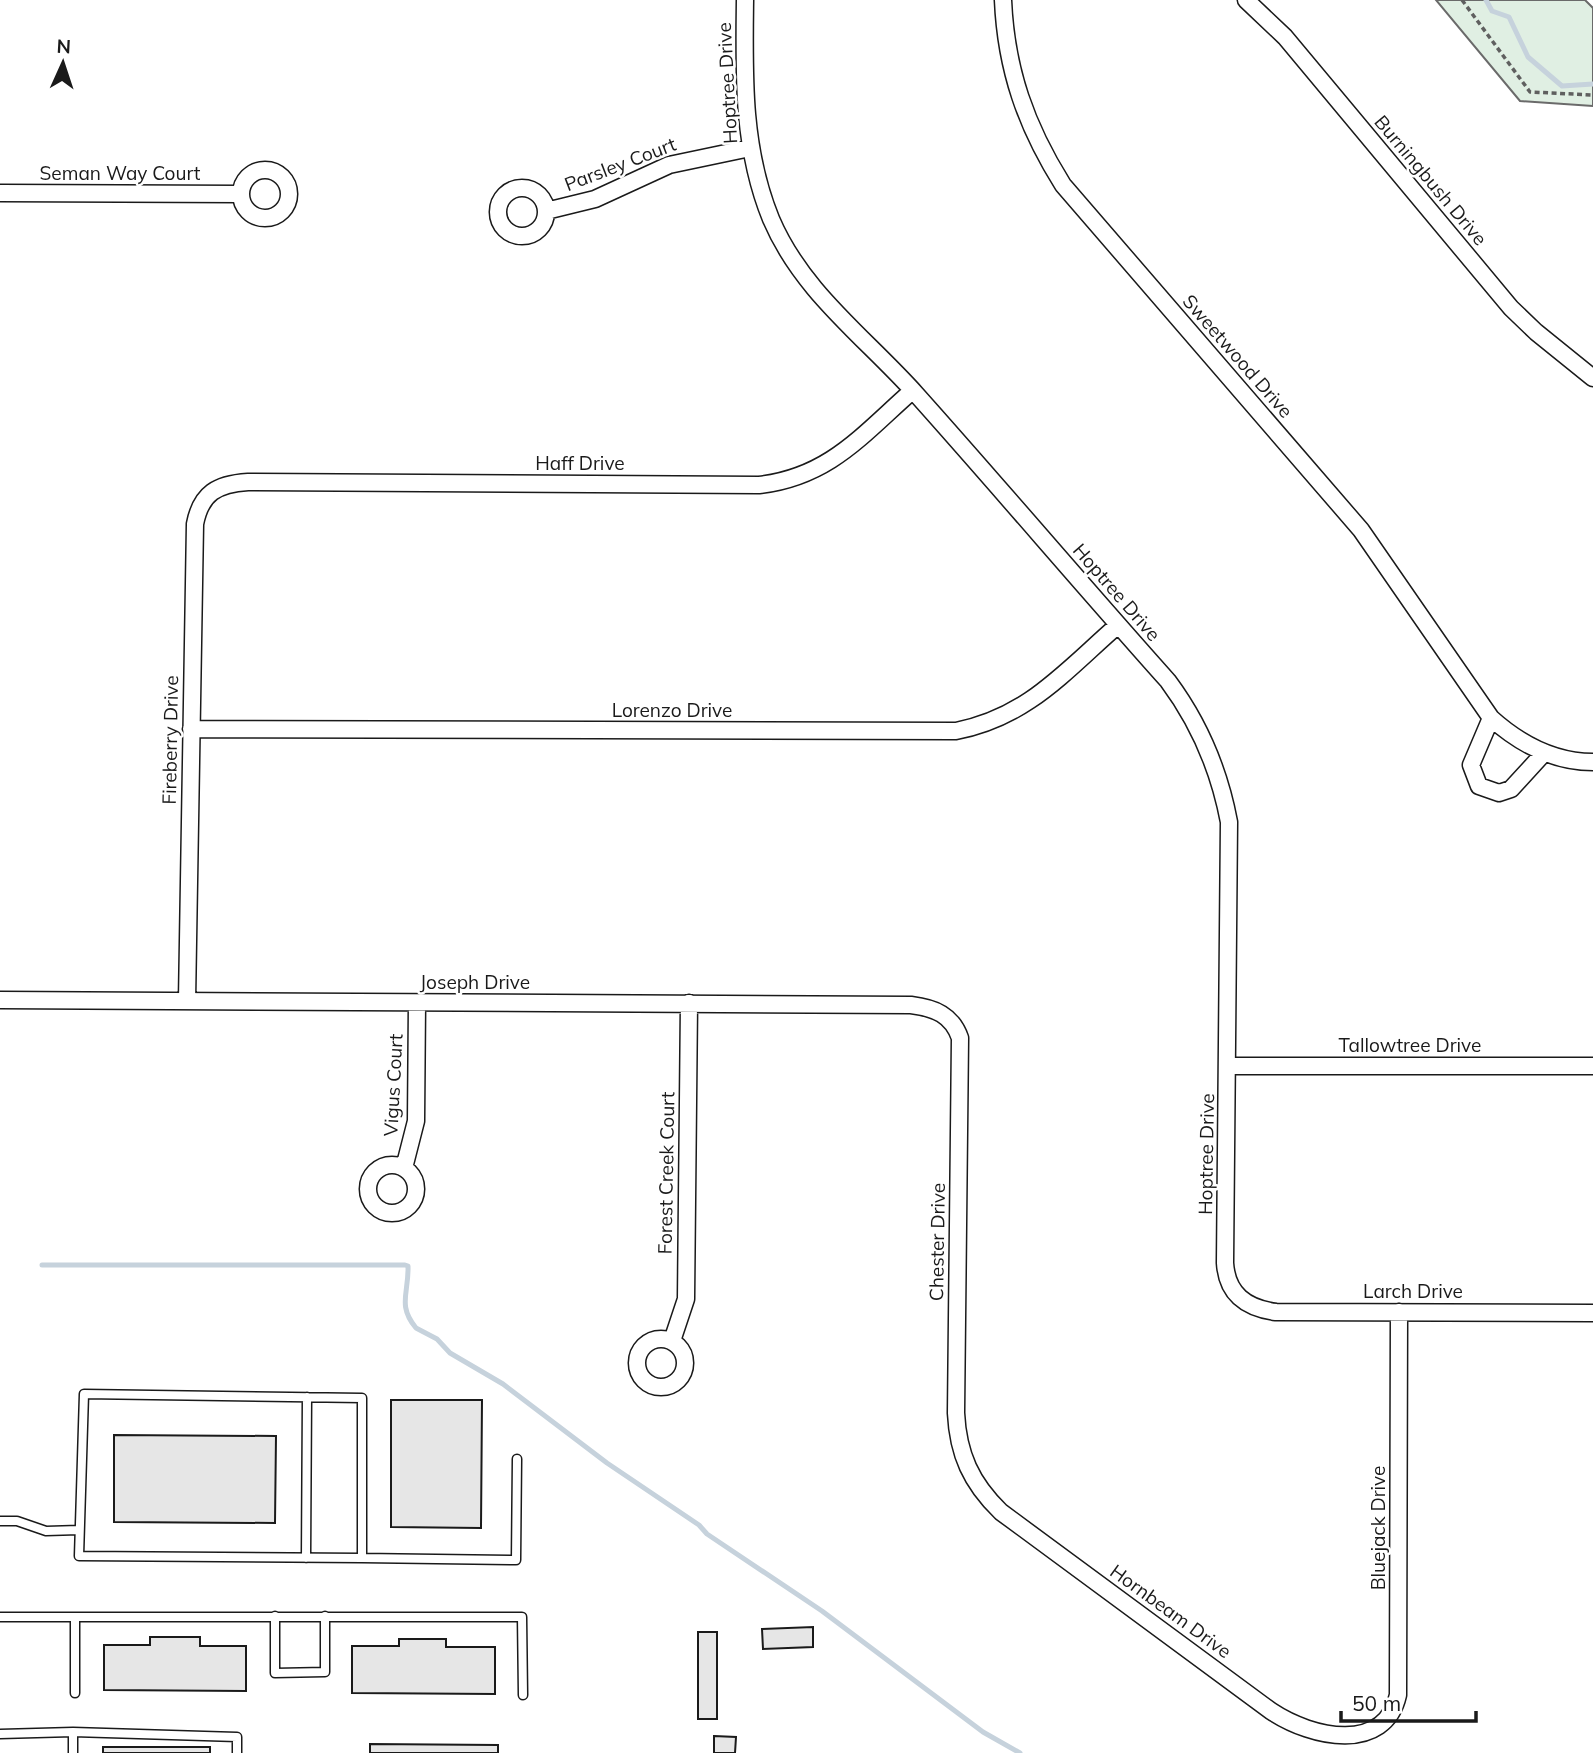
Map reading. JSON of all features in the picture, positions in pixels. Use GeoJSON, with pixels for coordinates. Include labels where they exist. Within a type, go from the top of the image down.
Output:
{"type":"FeatureCollection","features":[{"type":"Feature","properties":{"kind":"street","name":"Hoptree Drive"},"geometry":{"type":"LineString","coordinates":[[745,0],[745,105],[750,148],[772,221],[803,274],[820,298],[912,391],[1184,702],[1210,752],[1224,798],[1230,848],[1225,1263],[1226,1276],[1237,1297]]}},
{"type":"Feature","properties":{"kind":"street","name":"Sweetwood Drive"},"geometry":{"type":"LineString","coordinates":[[1003,0],[1007,50],[1019,99],[1037,142],[1063,185],[1361,530],[1490,718],[1507,733],[1544,754],[1593,762]]}},
{"type":"Feature","properties":{"kind":"street","name":"Burningbush Drive"},"geometry":{"type":"LineString","coordinates":[[1245,0],[1285,37],[1511,308],[1593,378]]}},
{"type":"Feature","properties":{"kind":"street","name":"Parsley Court"},"geometry":{"type":"LineString","coordinates":[[546,211],[595,199],[669,164],[750,148]]}},
{"type":"Feature","properties":{"kind":"street","name":"Seman Way Court"},"geometry":{"type":"LineString","coordinates":[[0,193],[241,194]]}},
{"type":"Feature","properties":{"kind":"street","name":"Haff Drive"},"geometry":{"type":"LineString","coordinates":[[217,487],[248,482],[782,483],[801,478],[837,457],[912,391]]}},
{"type":"Feature","properties":{"kind":"street","name":"Fireberry Drive"},"geometry":{"type":"LineString","coordinates":[[187,1001],[195,524],[198,508],[205,497],[217,487]]}},
{"type":"Feature","properties":{"kind":"street","name":"Lorenzo Drive"},"geometry":{"type":"LineString","coordinates":[[191,729],[956,731],[998,720],[1019,709],[1118,625]]}},
{"type":"Feature","properties":{"kind":"street"},"geometry":{"type":"LineString","coordinates":[[1490,718],[1471,765],[1479,786],[1499,793],[1511,789],[1544,754]]}},
{"type":"Feature","properties":{"kind":"street","name":"Joseph Drive"},"geometry":{"type":"LineString","coordinates":[[0,1000],[911,1005],[938,1011],[948,1018]]}},
{"type":"Feature","properties":{"kind":"street","name":"Vigus Court"},"geometry":{"type":"LineString","coordinates":[[404,1168],[416,1121],[418,1003]]}},
{"type":"Feature","properties":{"kind":"street","name":"Forest Creek Court"},"geometry":{"type":"LineString","coordinates":[[672,1341],[686,1299],[689,1003]]}},
{"type":"Feature","properties":{"kind":"street","name":"Chester Drive"},"geometry":{"type":"LineString","coordinates":[[948,1018],[956,1027],[961,1050],[956,1413],[957,1432],[967,1469]]}},
{"type":"Feature","properties":{"kind":"street","name":"Tallowtree Drive"},"geometry":{"type":"LineString","coordinates":[[1228,1066],[1593,1066]]}},
{"type":"Feature","properties":{"kind":"street","name":"Larch Drive"},"geometry":{"type":"LineString","coordinates":[[1237,1297],[1250,1306],[1276,1312],[1593,1313]]}},
{"type":"Feature","properties":{"kind":"street","name":"Bluejack Drive"},"geometry":{"type":"LineString","coordinates":[[1375,1735],[1387,1726],[1395,1712],[1398,1695],[1399,1312]]}},
{"type":"Feature","properties":{"kind":"street","name":"Hornbeam Drive"},"geometry":{"type":"LineString","coordinates":[[967,1469],[986,1497],[1001,1512],[1291,1724],[1307,1732],[1346,1741],[1375,1735]]}},
{"type":"Feature","properties":{"kind":"lane"},"geometry":{"type":"LineString","coordinates":[[362,1558],[362,1398],[84,1394],[79,1556],[516,1560],[517,1459]]}},
{"type":"Feature","properties":{"kind":"lane"},"geometry":{"type":"LineString","coordinates":[[306,1558],[307,1397]]}},
{"type":"Feature","properties":{"kind":"lane"},"geometry":{"type":"LineString","coordinates":[[0,1521],[17,1521],[46,1531],[79,1530]]}},
{"type":"Feature","properties":{"kind":"lane"},"geometry":{"type":"LineString","coordinates":[[275,1616],[275,1673],[325,1672],[325,1616]]}},
{"type":"Feature","properties":{"kind":"lane"},"geometry":{"type":"LineString","coordinates":[[0,1618],[523,1617],[523,1695]]}},
{"type":"Feature","properties":{"kind":"lane"},"geometry":{"type":"LineString","coordinates":[[75,1618],[75,1693]]}},
{"type":"Feature","properties":{"kind":"lane"},"geometry":{"type":"LineString","coordinates":[[0,1734],[73,1732],[237,1737],[237,1753]]}},
{"type":"Feature","properties":{"kind":"lane"},"geometry":{"type":"LineString","coordinates":[[73,1732],[73,1753]]}},
{"type":"Feature","properties":{"kind":"path"},"geometry":{"type":"LineString","coordinates":[[1462,0],[1530,92],[1593,95]]}},
{"type":"Feature","properties":{"kind":"green space"},"geometry":{"type":"Polygon","coordinates":[[[1436,0],[1585,0],[1593,8],[1593,106],[1520,101],[1436,0]]]}},
{"type":"Feature","properties":{"kind":"building"},"geometry":{"type":"Polygon","coordinates":[[[391,1400],[482,1400],[481,1528],[391,1527],[391,1400]]]}},
{"type":"Feature","properties":{"kind":"building"},"geometry":{"type":"Polygon","coordinates":[[[114,1435],[276,1436],[275,1523],[114,1522],[114,1435]]]}},
{"type":"Feature","properties":{"kind":"building"},"geometry":{"type":"Polygon","coordinates":[[[813,1627],[813,1647],[763,1649],[762,1629],[813,1627]]]}},
{"type":"Feature","properties":{"kind":"building"},"geometry":{"type":"Polygon","coordinates":[[[698,1632],[717,1632],[717,1719],[698,1719],[698,1632]]]}},
{"type":"Feature","properties":{"kind":"building"},"geometry":{"type":"Polygon","coordinates":[[[150,1637],[200,1637],[200,1646],[246,1646],[246,1691],[104,1690],[104,1645],[150,1645],[150,1637]]]}},
{"type":"Feature","properties":{"kind":"building"},"geometry":{"type":"Polygon","coordinates":[[[399,1639],[446,1639],[446,1647],[495,1647],[495,1694],[352,1693],[352,1646],[399,1646],[399,1639]]]}},
{"type":"Feature","properties":{"kind":"building"},"geometry":{"type":"Polygon","coordinates":[[[714,1736],[736,1737],[735,1753],[714,1753],[714,1736]]]}},
{"type":"Feature","properties":{"kind":"building"},"geometry":{"type":"Polygon","coordinates":[[[370,1744],[498,1745],[498,1753],[370,1753],[370,1744]]]}},
{"type":"Feature","properties":{"kind":"building"},"geometry":{"type":"Polygon","coordinates":[[[103,1747],[210,1747],[210,1753],[103,1753],[103,1747]]]}},
{"type":"Feature","properties":{"kind":"waterway"},"geometry":{"type":"LineString","coordinates":[[1486,0],[1492,11],[1509,17],[1528,57],[1562,86],[1593,84]]}},
{"type":"Feature","properties":{"kind":"waterway"},"geometry":{"type":"LineString","coordinates":[[42,1265],[408,1266],[405,1305],[416,1328],[437,1339],[450,1353],[503,1384],[607,1463],[822,1611],[983,1732],[1020,1753]]}}]}
